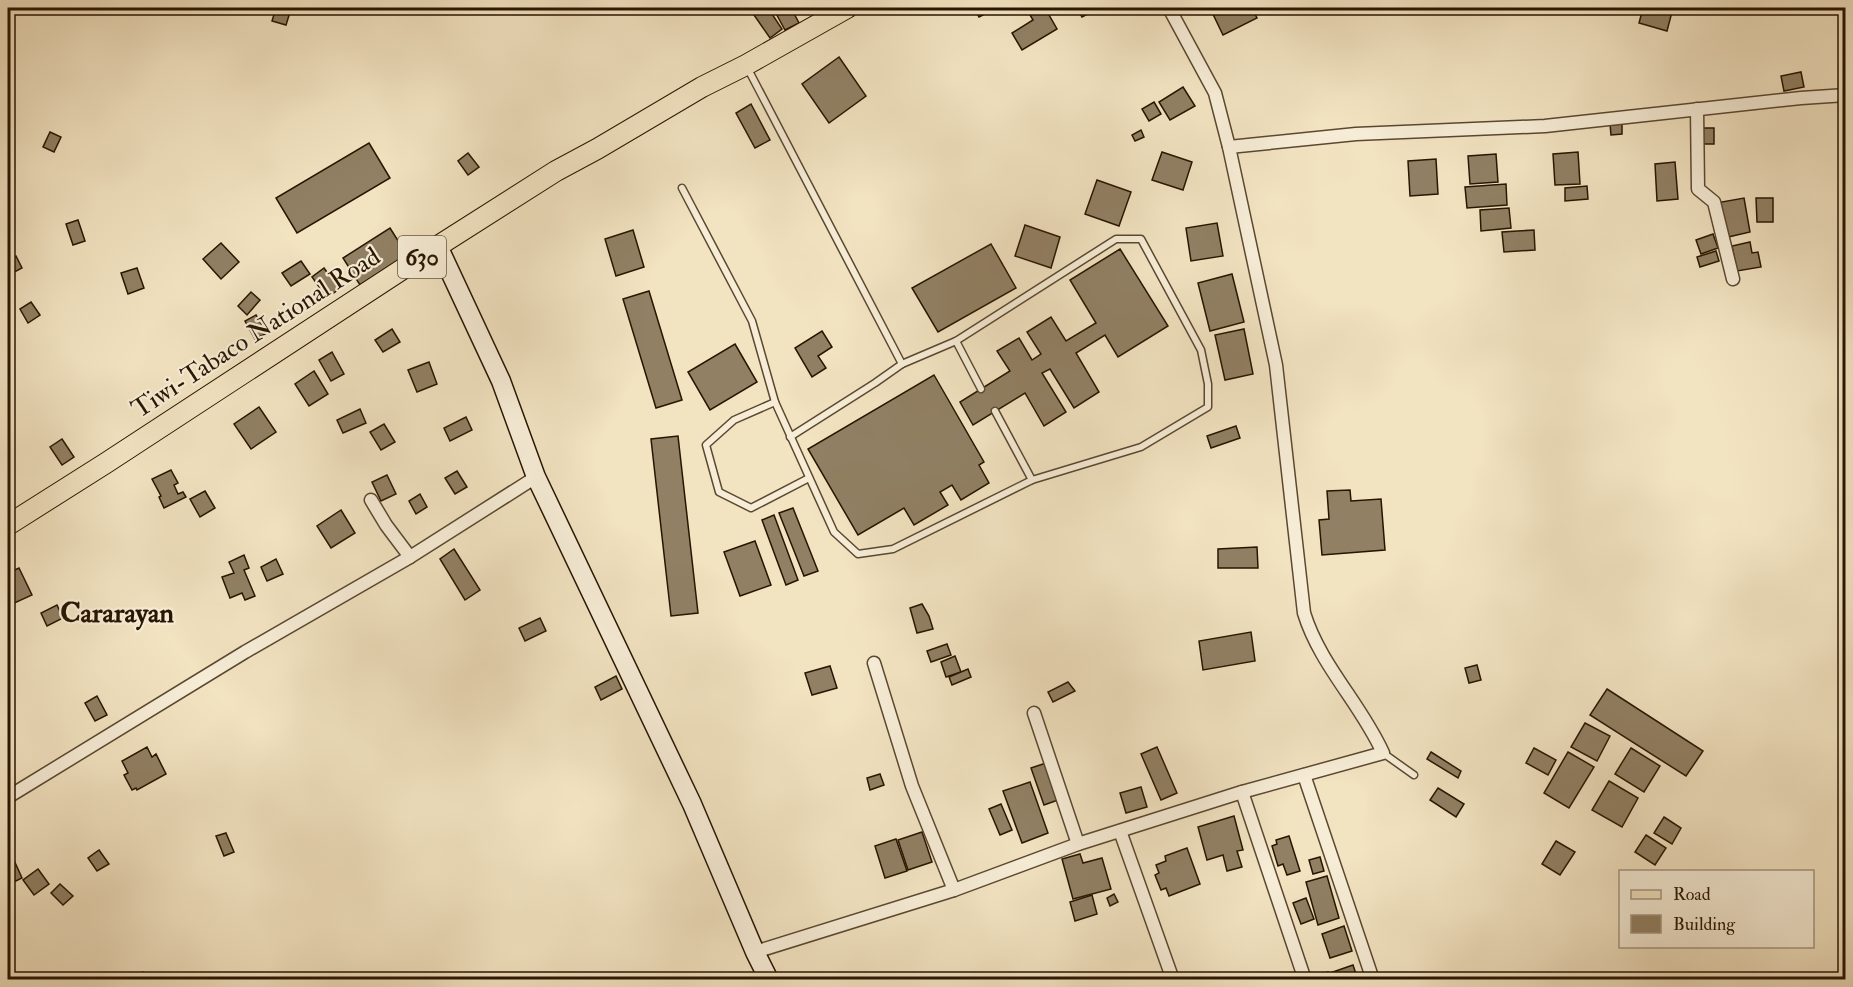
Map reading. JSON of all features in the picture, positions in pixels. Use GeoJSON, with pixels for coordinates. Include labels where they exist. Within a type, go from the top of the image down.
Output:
{"type":"FeatureCollection","features":[{"type":"Feature","properties":{"kind":"main road","name":"Tiwi-Tabaco National Road"},"geometry":{"type":"LineString","coordinates":[[8,525],[556,171],[702,87],[847,8]]}},
{"type":"Feature","properties":{"kind":"main road"},"geometry":{"type":"LineString","coordinates":[[438,246],[501,381],[536,477],[692,804],[769,980]]}},
{"type":"Feature","properties":{"kind":"street"},"geometry":{"type":"LineString","coordinates":[[755,952],[954,890],[1078,844],[1242,792],[1383,753],[1374,733],[1310,634],[1304,613],[1276,365],[1229,147],[1215,93],[1169,8]]}},
{"type":"Feature","properties":{"kind":"street"},"geometry":{"type":"LineString","coordinates":[[1229,147],[1356,134],[1545,126],[1845,95]]}},
{"type":"Feature","properties":{"kind":"street"},"geometry":{"type":"LineString","coordinates":[[1696,110],[1698,189],[1714,202],[1733,279]]}},
{"type":"Feature","properties":{"kind":"street"},"geometry":{"type":"LineString","coordinates":[[8,797],[245,652],[410,556],[536,477]]}},
{"type":"Feature","properties":{"kind":"street"},"geometry":{"type":"LineString","coordinates":[[371,500],[386,525],[410,556]]}},
{"type":"Feature","properties":{"kind":"street"},"geometry":{"type":"LineString","coordinates":[[874,663],[912,786],[954,890]]}},
{"type":"Feature","properties":{"kind":"street"},"geometry":{"type":"LineString","coordinates":[[1034,713],[1078,844]]}},
{"type":"Feature","properties":{"kind":"street"},"geometry":{"type":"LineString","coordinates":[[1304,775],[1373,980]]}},
{"type":"Feature","properties":{"kind":"street"},"geometry":{"type":"LineString","coordinates":[[1242,792],[1305,980]]}},
{"type":"Feature","properties":{"kind":"street"},"geometry":{"type":"LineString","coordinates":[[1120,831],[1173,980]]}},
{"type":"Feature","properties":{"kind":"lane"},"geometry":{"type":"LineString","coordinates":[[746,65],[902,364]]}},
{"type":"Feature","properties":{"kind":"lane"},"geometry":{"type":"LineString","coordinates":[[682,188],[752,321],[775,402],[790,437],[834,532],[858,554],[893,549],[1032,480],[1141,447],[1208,407],[1208,384],[1201,350],[1141,239],[1116,239],[956,341],[902,364],[790,437]]}},
{"type":"Feature","properties":{"kind":"lane"},"geometry":{"type":"LineString","coordinates":[[956,341],[981,389]]}},
{"type":"Feature","properties":{"kind":"lane"},"geometry":{"type":"LineString","coordinates":[[775,402],[734,420],[706,445],[719,492],[751,508],[809,478]]}},
{"type":"Feature","properties":{"kind":"lane"},"geometry":{"type":"LineString","coordinates":[[995,411],[1032,480]]}},
{"type":"Feature","properties":{"kind":"lane"},"geometry":{"type":"LineString","coordinates":[[1383,753],[1414,775]]}},
{"type":"Feature","properties":{"kind":"building"},"geometry":{"type":"Polygon","coordinates":[[[276,8],[291,9],[286,25],[272,21],[276,8]]]}},
{"type":"Feature","properties":{"kind":"building"},"geometry":{"type":"Polygon","coordinates":[[[768,8],[782,29],[770,38],[754,15],[768,8]]]}},
{"type":"Feature","properties":{"kind":"building"},"geometry":{"type":"Polygon","coordinates":[[[773,8],[791,8],[799,23],[785,30],[773,8]]]}},
{"type":"Feature","properties":{"kind":"building"},"geometry":{"type":"Polygon","coordinates":[[[974,8],[997,8],[979,17],[974,8]]]}},
{"type":"Feature","properties":{"kind":"building"},"geometry":{"type":"Polygon","coordinates":[[[1026,8],[1045,8],[1057,29],[1022,50],[1012,33],[1033,20],[1026,8]]]}},
{"type":"Feature","properties":{"kind":"building"},"geometry":{"type":"Polygon","coordinates":[[[1077,8],[1099,8],[1082,17],[1077,8]]]}},
{"type":"Feature","properties":{"kind":"building"},"geometry":{"type":"Polygon","coordinates":[[[1210,8],[1252,8],[1257,18],[1223,35],[1210,8]]]}},
{"type":"Feature","properties":{"kind":"building"},"geometry":{"type":"Polygon","coordinates":[[[1643,8],[1673,8],[1667,31],[1639,23],[1643,8]]]}},
{"type":"Feature","properties":{"kind":"building"},"geometry":{"type":"Polygon","coordinates":[[[839,57],[866,96],[829,123],[802,84],[839,57]]]}},
{"type":"Feature","properties":{"kind":"building"},"geometry":{"type":"Polygon","coordinates":[[[1801,72],[1804,87],[1784,91],[1781,76],[1801,72]]]}},
{"type":"Feature","properties":{"kind":"building"},"geometry":{"type":"Polygon","coordinates":[[[1183,87],[1195,106],[1170,120],[1159,102],[1183,87]]]}},
{"type":"Feature","properties":{"kind":"building"},"geometry":{"type":"Polygon","coordinates":[[[1154,102],[1161,114],[1149,121],[1142,109],[1154,102]]]}},
{"type":"Feature","properties":{"kind":"building"},"geometry":{"type":"Polygon","coordinates":[[[751,104],[770,140],[755,148],[736,113],[751,104]]]}},
{"type":"Feature","properties":{"kind":"building"},"geometry":{"type":"Polygon","coordinates":[[[1622,123],[1622,134],[1611,135],[1610,124],[1622,123]]]}},
{"type":"Feature","properties":{"kind":"building"},"geometry":{"type":"Polygon","coordinates":[[[1702,128],[1714,128],[1714,144],[1702,144],[1702,128]]]}},
{"type":"Feature","properties":{"kind":"building"},"geometry":{"type":"Polygon","coordinates":[[[1141,130],[1144,137],[1135,141],[1132,135],[1141,130]]]}},
{"type":"Feature","properties":{"kind":"building"},"geometry":{"type":"Polygon","coordinates":[[[50,132],[61,137],[54,152],[43,147],[50,132]]]}},
{"type":"Feature","properties":{"kind":"building"},"geometry":{"type":"Polygon","coordinates":[[[369,143],[390,178],[297,233],[276,198],[369,143]]]}},
{"type":"Feature","properties":{"kind":"building"},"geometry":{"type":"Polygon","coordinates":[[[1162,152],[1192,162],[1183,190],[1152,180],[1162,152]]]}},
{"type":"Feature","properties":{"kind":"building"},"geometry":{"type":"Polygon","coordinates":[[[1578,152],[1580,184],[1555,185],[1553,154],[1578,152]]]}},
{"type":"Feature","properties":{"kind":"building"},"geometry":{"type":"Polygon","coordinates":[[[468,153],[479,167],[468,175],[458,161],[468,153]]]}},
{"type":"Feature","properties":{"kind":"building"},"geometry":{"type":"Polygon","coordinates":[[[1496,154],[1498,182],[1470,184],[1468,156],[1496,154]]]}},
{"type":"Feature","properties":{"kind":"building"},"geometry":{"type":"Polygon","coordinates":[[[1436,159],[1438,194],[1410,196],[1408,161],[1436,159]]]}},
{"type":"Feature","properties":{"kind":"building"},"geometry":{"type":"Polygon","coordinates":[[[1675,162],[1678,199],[1657,201],[1655,164],[1675,162]]]}},
{"type":"Feature","properties":{"kind":"building"},"geometry":{"type":"Polygon","coordinates":[[[1097,180],[1131,192],[1119,226],[1085,214],[1097,180]]]}},
{"type":"Feature","properties":{"kind":"building"},"geometry":{"type":"Polygon","coordinates":[[[1506,184],[1507,205],[1467,208],[1465,187],[1506,184]]]}},
{"type":"Feature","properties":{"kind":"building"},"geometry":{"type":"Polygon","coordinates":[[[1587,186],[1588,199],[1565,201],[1565,188],[1587,186]]]}},
{"type":"Feature","properties":{"kind":"building"},"geometry":{"type":"Polygon","coordinates":[[[1744,198],[1750,232],[1728,237],[1716,203],[1744,198]]]}},
{"type":"Feature","properties":{"kind":"building"},"geometry":{"type":"Polygon","coordinates":[[[1756,198],[1773,198],[1773,222],[1757,222],[1756,198]]]}},
{"type":"Feature","properties":{"kind":"building"},"geometry":{"type":"Polygon","coordinates":[[[1509,208],[1511,228],[1481,231],[1480,210],[1509,208]]]}},
{"type":"Feature","properties":{"kind":"building"},"geometry":{"type":"Polygon","coordinates":[[[78,220],[85,241],[73,245],[66,224],[78,220]]]}},
{"type":"Feature","properties":{"kind":"building"},"geometry":{"type":"Polygon","coordinates":[[[1217,223],[1223,256],[1191,261],[1186,228],[1217,223]]]}},
{"type":"Feature","properties":{"kind":"building"},"geometry":{"type":"Polygon","coordinates":[[[1025,225],[1060,237],[1051,268],[1015,256],[1025,225]]]}},
{"type":"Feature","properties":{"kind":"building"},"geometry":{"type":"Polygon","coordinates":[[[390,228],[407,255],[360,285],[343,258],[390,228]]]}},
{"type":"Feature","properties":{"kind":"building"},"geometry":{"type":"Polygon","coordinates":[[[633,230],[644,267],[616,276],[605,239],[633,230]]]}},
{"type":"Feature","properties":{"kind":"building"},"geometry":{"type":"Polygon","coordinates":[[[1534,230],[1535,250],[1504,252],[1502,232],[1534,230]]]}},
{"type":"Feature","properties":{"kind":"building"},"geometry":{"type":"Polygon","coordinates":[[[1713,234],[1718,248],[1701,254],[1696,240],[1713,234]]]}},
{"type":"Feature","properties":{"kind":"building"},"geometry":{"type":"Polygon","coordinates":[[[1750,242],[1752,253],[1758,252],[1761,267],[1737,271],[1732,246],[1750,242]]]}},
{"type":"Feature","properties":{"kind":"building"},"geometry":{"type":"Polygon","coordinates":[[[221,243],[239,262],[221,279],[203,259],[221,243]]]}},
{"type":"Feature","properties":{"kind":"building"},"geometry":{"type":"Polygon","coordinates":[[[991,244],[1016,288],[938,332],[912,288],[991,244]]]}},
{"type":"Feature","properties":{"kind":"building"},"geometry":{"type":"Polygon","coordinates":[[[1120,249],[1168,326],[1118,357],[1105,335],[1076,353],[1099,392],[1074,408],[1050,369],[1042,373],[1066,412],[1044,426],[1025,393],[973,425],[960,402],[1010,371],[997,351],[1019,338],[1032,360],[1041,354],[1027,332],[1051,317],[1066,341],[1096,323],[1070,280],[1120,249]]]}},
{"type":"Feature","properties":{"kind":"building"},"geometry":{"type":"Polygon","coordinates":[[[1716,251],[1719,261],[1700,267],[1697,257],[1716,251]]]}},
{"type":"Feature","properties":{"kind":"building"},"geometry":{"type":"Polygon","coordinates":[[[16,256],[22,268],[9,275],[8,260],[16,256]]]}},
{"type":"Feature","properties":{"kind":"building"},"geometry":{"type":"Polygon","coordinates":[[[301,261],[310,274],[291,286],[282,273],[301,261]]]}},
{"type":"Feature","properties":{"kind":"building"},"geometry":{"type":"Polygon","coordinates":[[[137,268],[144,288],[128,294],[121,273],[137,268]]]}},
{"type":"Feature","properties":{"kind":"building"},"geometry":{"type":"Polygon","coordinates":[[[324,268],[339,289],[327,298],[312,277],[324,268]]]}},
{"type":"Feature","properties":{"kind":"building"},"geometry":{"type":"Polygon","coordinates":[[[1232,274],[1244,322],[1210,331],[1198,283],[1232,274]]]}},
{"type":"Feature","properties":{"kind":"building"},"geometry":{"type":"Polygon","coordinates":[[[649,291],[682,400],[656,408],[623,299],[649,291]]]}},
{"type":"Feature","properties":{"kind":"building"},"geometry":{"type":"Polygon","coordinates":[[[251,292],[260,300],[247,315],[238,306],[251,292]]]}},
{"type":"Feature","properties":{"kind":"building"},"geometry":{"type":"Polygon","coordinates":[[[31,302],[40,315],[28,323],[20,309],[31,302]]]}},
{"type":"Feature","properties":{"kind":"building"},"geometry":{"type":"Polygon","coordinates":[[[256,315],[267,333],[255,339],[245,321],[256,315]]]}},
{"type":"Feature","properties":{"kind":"building"},"geometry":{"type":"Polygon","coordinates":[[[392,329],[400,342],[383,352],[375,340],[392,329]]]}},
{"type":"Feature","properties":{"kind":"building"},"geometry":{"type":"Polygon","coordinates":[[[1244,329],[1253,374],[1225,380],[1215,335],[1244,329]]]}},
{"type":"Feature","properties":{"kind":"building"},"geometry":{"type":"Polygon","coordinates":[[[822,331],[832,347],[818,356],[826,368],[812,377],[795,348],[822,331]]]}},
{"type":"Feature","properties":{"kind":"building"},"geometry":{"type":"Polygon","coordinates":[[[735,344],[757,382],[710,410],[688,372],[735,344]]]}},
{"type":"Feature","properties":{"kind":"building"},"geometry":{"type":"Polygon","coordinates":[[[332,352],[344,374],[331,381],[319,360],[332,352]]]}},
{"type":"Feature","properties":{"kind":"building"},"geometry":{"type":"Polygon","coordinates":[[[429,362],[437,384],[417,392],[408,370],[429,362]]]}},
{"type":"Feature","properties":{"kind":"building"},"geometry":{"type":"Polygon","coordinates":[[[314,371],[328,394],[309,406],[295,384],[314,371]]]}},
{"type":"Feature","properties":{"kind":"building"},"geometry":{"type":"Polygon","coordinates":[[[934,375],[984,462],[979,465],[989,483],[961,500],[952,485],[940,492],[948,505],[914,525],[904,508],[858,535],[808,449],[934,375]]]}},
{"type":"Feature","properties":{"kind":"building"},"geometry":{"type":"Polygon","coordinates":[[[259,407],[276,432],[251,449],[234,424],[259,407]]]}},
{"type":"Feature","properties":{"kind":"building"},"geometry":{"type":"Polygon","coordinates":[[[360,409],[366,423],[343,433],[337,420],[360,409]]]}},
{"type":"Feature","properties":{"kind":"building"},"geometry":{"type":"Polygon","coordinates":[[[466,417],[472,430],[450,441],[444,428],[466,417]]]}},
{"type":"Feature","properties":{"kind":"building"},"geometry":{"type":"Polygon","coordinates":[[[384,424],[395,442],[381,450],[370,432],[384,424]]]}},
{"type":"Feature","properties":{"kind":"building"},"geometry":{"type":"Polygon","coordinates":[[[1236,426],[1240,438],[1211,448],[1207,436],[1236,426]]]}},
{"type":"Feature","properties":{"kind":"building"},"geometry":{"type":"Polygon","coordinates":[[[678,436],[698,613],[671,616],[651,439],[678,436]]]}},
{"type":"Feature","properties":{"kind":"building"},"geometry":{"type":"Polygon","coordinates":[[[62,439],[74,457],[62,465],[50,447],[62,439]]]}},
{"type":"Feature","properties":{"kind":"building"},"geometry":{"type":"Polygon","coordinates":[[[171,470],[178,483],[174,485],[178,494],[183,492],[186,497],[164,508],[159,497],[161,496],[152,479],[171,470]]]}},
{"type":"Feature","properties":{"kind":"building"},"geometry":{"type":"Polygon","coordinates":[[[457,471],[467,487],[455,494],[445,478],[457,471]]]}},
{"type":"Feature","properties":{"kind":"building"},"geometry":{"type":"Polygon","coordinates":[[[387,475],[396,494],[381,501],[372,482],[387,475]]]}},
{"type":"Feature","properties":{"kind":"building"},"geometry":{"type":"Polygon","coordinates":[[[1350,490],[1351,501],[1381,499],[1385,550],[1322,555],[1319,520],[1329,519],[1327,491],[1350,490]]]}},
{"type":"Feature","properties":{"kind":"building"},"geometry":{"type":"Polygon","coordinates":[[[205,491],[215,508],[200,517],[190,499],[205,491]]]}},
{"type":"Feature","properties":{"kind":"building"},"geometry":{"type":"Polygon","coordinates":[[[420,494],[427,507],[416,514],[409,501],[420,494]]]}},
{"type":"Feature","properties":{"kind":"building"},"geometry":{"type":"Polygon","coordinates":[[[793,508],[818,571],[804,576],[779,513],[793,508]]]}},
{"type":"Feature","properties":{"kind":"building"},"geometry":{"type":"Polygon","coordinates":[[[341,510],[355,533],[331,548],[317,526],[341,510]]]}},
{"type":"Feature","properties":{"kind":"building"},"geometry":{"type":"Polygon","coordinates":[[[774,515],[798,580],[786,585],[762,520],[774,515]]]}},
{"type":"Feature","properties":{"kind":"building"},"geometry":{"type":"Polygon","coordinates":[[[755,541],[771,585],[740,596],[724,552],[755,541]]]}},
{"type":"Feature","properties":{"kind":"building"},"geometry":{"type":"Polygon","coordinates":[[[1257,547],[1258,568],[1218,568],[1218,549],[1257,547]]]}},
{"type":"Feature","properties":{"kind":"building"},"geometry":{"type":"Polygon","coordinates":[[[454,549],[480,590],[465,600],[440,559],[454,549]]]}},
{"type":"Feature","properties":{"kind":"building"},"geometry":{"type":"Polygon","coordinates":[[[244,555],[249,568],[244,570],[255,596],[245,600],[242,593],[230,598],[222,577],[234,573],[229,562],[244,555]]]}},
{"type":"Feature","properties":{"kind":"building"},"geometry":{"type":"Polygon","coordinates":[[[276,559],[283,574],[267,581],[261,567],[276,559]]]}},
{"type":"Feature","properties":{"kind":"building"},"geometry":{"type":"Polygon","coordinates":[[[19,568],[32,595],[10,605],[8,573],[19,568]]]}},
{"type":"Feature","properties":{"kind":"building"},"geometry":{"type":"Polygon","coordinates":[[[922,604],[933,629],[917,633],[910,608],[922,604]]]}},
{"type":"Feature","properties":{"kind":"building"},"geometry":{"type":"Polygon","coordinates":[[[57,605],[63,618],[47,626],[41,613],[57,605]]]}},
{"type":"Feature","properties":{"kind":"building"},"geometry":{"type":"Polygon","coordinates":[[[540,618],[546,631],[525,641],[519,628],[540,618]]]}},
{"type":"Feature","properties":{"kind":"building"},"geometry":{"type":"Polygon","coordinates":[[[1251,632],[1255,661],[1203,670],[1199,641],[1251,632]]]}},
{"type":"Feature","properties":{"kind":"building"},"geometry":{"type":"Polygon","coordinates":[[[947,644],[951,655],[931,662],[927,651],[947,644]]]}},
{"type":"Feature","properties":{"kind":"building"},"geometry":{"type":"Polygon","coordinates":[[[955,656],[961,672],[946,677],[941,662],[955,656]]]}},
{"type":"Feature","properties":{"kind":"building"},"geometry":{"type":"Polygon","coordinates":[[[1477,665],[1481,680],[1469,683],[1465,668],[1477,665]]]}},
{"type":"Feature","properties":{"kind":"building"},"geometry":{"type":"Polygon","coordinates":[[[830,666],[837,688],[812,695],[805,673],[830,666]]]}},
{"type":"Feature","properties":{"kind":"building"},"geometry":{"type":"Polygon","coordinates":[[[968,669],[971,677],[952,685],[949,677],[968,669]]]}},
{"type":"Feature","properties":{"kind":"building"},"geometry":{"type":"Polygon","coordinates":[[[616,676],[622,689],[601,700],[595,687],[616,676]]]}},
{"type":"Feature","properties":{"kind":"building"},"geometry":{"type":"Polygon","coordinates":[[[1068,682],[1075,691],[1053,702],[1048,692],[1068,682]]]}},
{"type":"Feature","properties":{"kind":"building"},"geometry":{"type":"Polygon","coordinates":[[[1607,689],[1703,751],[1686,776],[1590,715],[1607,689]]]}},
{"type":"Feature","properties":{"kind":"building"},"geometry":{"type":"Polygon","coordinates":[[[97,696],[107,715],[95,721],[85,703],[97,696]]]}},
{"type":"Feature","properties":{"kind":"building"},"geometry":{"type":"Polygon","coordinates":[[[8,709],[13,725],[8,726],[8,709]]]}},
{"type":"Feature","properties":{"kind":"building"},"geometry":{"type":"Polygon","coordinates":[[[1585,723],[1610,736],[1597,761],[1571,747],[1585,723]]]}},
{"type":"Feature","properties":{"kind":"building"},"geometry":{"type":"Polygon","coordinates":[[[147,747],[152,757],[156,754],[166,774],[137,790],[136,788],[132,790],[124,775],[128,773],[122,761],[147,747]]]}},
{"type":"Feature","properties":{"kind":"building"},"geometry":{"type":"Polygon","coordinates":[[[1157,747],[1177,793],[1161,800],[1141,754],[1157,747]]]}},
{"type":"Feature","properties":{"kind":"building"},"geometry":{"type":"Polygon","coordinates":[[[1534,748],[1556,760],[1548,775],[1526,763],[1534,748]]]}},
{"type":"Feature","properties":{"kind":"building"},"geometry":{"type":"Polygon","coordinates":[[[1631,748],[1660,766],[1644,792],[1615,774],[1631,748]]]}},
{"type":"Feature","properties":{"kind":"building"},"geometry":{"type":"Polygon","coordinates":[[[1431,752],[1461,771],[1458,778],[1427,759],[1431,752]]]}},
{"type":"Feature","properties":{"kind":"building"},"geometry":{"type":"Polygon","coordinates":[[[1568,752],[1594,767],[1569,808],[1544,793],[1568,752]]]}},
{"type":"Feature","properties":{"kind":"building"},"geometry":{"type":"Polygon","coordinates":[[[1046,763],[1058,800],[1044,805],[1031,768],[1046,763]]]}},
{"type":"Feature","properties":{"kind":"building"},"geometry":{"type":"Polygon","coordinates":[[[880,774],[884,785],[870,790],[867,778],[880,774]]]}},
{"type":"Feature","properties":{"kind":"building"},"geometry":{"type":"Polygon","coordinates":[[[1609,781],[1638,798],[1622,827],[1592,810],[1609,781]]]}},
{"type":"Feature","properties":{"kind":"building"},"geometry":{"type":"Polygon","coordinates":[[[1030,782],[1048,833],[1022,843],[1003,791],[1030,782]]]}},
{"type":"Feature","properties":{"kind":"building"},"geometry":{"type":"Polygon","coordinates":[[[1141,787],[1147,807],[1126,813],[1120,793],[1141,787]]]}},
{"type":"Feature","properties":{"kind":"building"},"geometry":{"type":"Polygon","coordinates":[[[1438,788],[1464,804],[1456,817],[1430,800],[1438,788]]]}},
{"type":"Feature","properties":{"kind":"building"},"geometry":{"type":"Polygon","coordinates":[[[1001,804],[1012,830],[1000,835],[989,809],[1001,804]]]}},
{"type":"Feature","properties":{"kind":"building"},"geometry":{"type":"Polygon","coordinates":[[[1234,816],[1243,850],[1237,851],[1242,867],[1227,871],[1223,855],[1207,860],[1198,827],[1234,816]]]}},
{"type":"Feature","properties":{"kind":"building"},"geometry":{"type":"Polygon","coordinates":[[[1664,817],[1681,828],[1672,844],[1654,833],[1664,817]]]}},
{"type":"Feature","properties":{"kind":"building"},"geometry":{"type":"Polygon","coordinates":[[[922,832],[932,862],[908,870],[898,840],[922,832]]]}},
{"type":"Feature","properties":{"kind":"building"},"geometry":{"type":"Polygon","coordinates":[[[226,833],[234,852],[224,856],[216,836],[226,833]]]}},
{"type":"Feature","properties":{"kind":"building"},"geometry":{"type":"Polygon","coordinates":[[[1646,835],[1666,848],[1655,865],[1635,852],[1646,835]]]}},
{"type":"Feature","properties":{"kind":"building"},"geometry":{"type":"Polygon","coordinates":[[[1289,836],[1300,871],[1287,875],[1283,864],[1278,866],[1272,846],[1277,844],[1276,840],[1289,836]]]}},
{"type":"Feature","properties":{"kind":"building"},"geometry":{"type":"Polygon","coordinates":[[[896,839],[907,871],[885,878],[875,846],[896,839]]]}},
{"type":"Feature","properties":{"kind":"building"},"geometry":{"type":"Polygon","coordinates":[[[1556,841],[1575,852],[1560,875],[1542,864],[1556,841]]]}},
{"type":"Feature","properties":{"kind":"building"},"geometry":{"type":"Polygon","coordinates":[[[1187,848],[1200,884],[1169,896],[1166,888],[1161,890],[1155,875],[1159,873],[1156,865],[1166,861],[1165,856],[1187,848]]]}},
{"type":"Feature","properties":{"kind":"building"},"geometry":{"type":"Polygon","coordinates":[[[99,850],[109,864],[97,871],[88,858],[99,850]]]}},
{"type":"Feature","properties":{"kind":"building"},"geometry":{"type":"Polygon","coordinates":[[[1080,854],[1083,863],[1102,858],[1111,889],[1073,899],[1062,859],[1080,854]]]}},
{"type":"Feature","properties":{"kind":"building"},"geometry":{"type":"Polygon","coordinates":[[[1320,857],[1324,871],[1313,874],[1309,860],[1320,857]]]}},
{"type":"Feature","properties":{"kind":"building"},"geometry":{"type":"Polygon","coordinates":[[[13,858],[22,878],[8,885],[8,860],[13,858]]]}},
{"type":"Feature","properties":{"kind":"building"},"geometry":{"type":"Polygon","coordinates":[[[38,869],[49,884],[34,895],[23,880],[38,869]]]}},
{"type":"Feature","properties":{"kind":"building"},"geometry":{"type":"Polygon","coordinates":[[[1327,876],[1339,918],[1318,925],[1306,882],[1327,876]]]}},
{"type":"Feature","properties":{"kind":"building"},"geometry":{"type":"Polygon","coordinates":[[[60,884],[73,896],[63,905],[51,893],[60,884]]]}},
{"type":"Feature","properties":{"kind":"building"},"geometry":{"type":"Polygon","coordinates":[[[1114,894],[1118,902],[1110,906],[1107,898],[1114,894]]]}},
{"type":"Feature","properties":{"kind":"building"},"geometry":{"type":"Polygon","coordinates":[[[1092,895],[1097,914],[1075,921],[1070,902],[1092,895]]]}},
{"type":"Feature","properties":{"kind":"building"},"geometry":{"type":"Polygon","coordinates":[[[1306,898],[1314,919],[1301,924],[1293,903],[1306,898]]]}},
{"type":"Feature","properties":{"kind":"building"},"geometry":{"type":"Polygon","coordinates":[[[1344,926],[1352,951],[1330,958],[1322,934],[1344,926]]]}},
{"type":"Feature","properties":{"kind":"building"},"geometry":{"type":"Polygon","coordinates":[[[1353,965],[1358,980],[1332,980],[1330,973],[1353,965]]]}},
{"type":"Feature","properties":{"kind":"building"},"geometry":{"type":"Polygon","coordinates":[[[143,972],[150,980],[134,980],[143,972]]]}},
{"type":"Feature","properties":{"kind":"building"},"geometry":{"type":"Polygon","coordinates":[[[1328,972],[1331,980],[1318,980],[1317,976],[1328,972]]]}},
{"type":"Feature","properties":{"kind":"district","name":"Cararayan"},"geometry":{"type":"Point","coordinates":[117,613]}}]}
